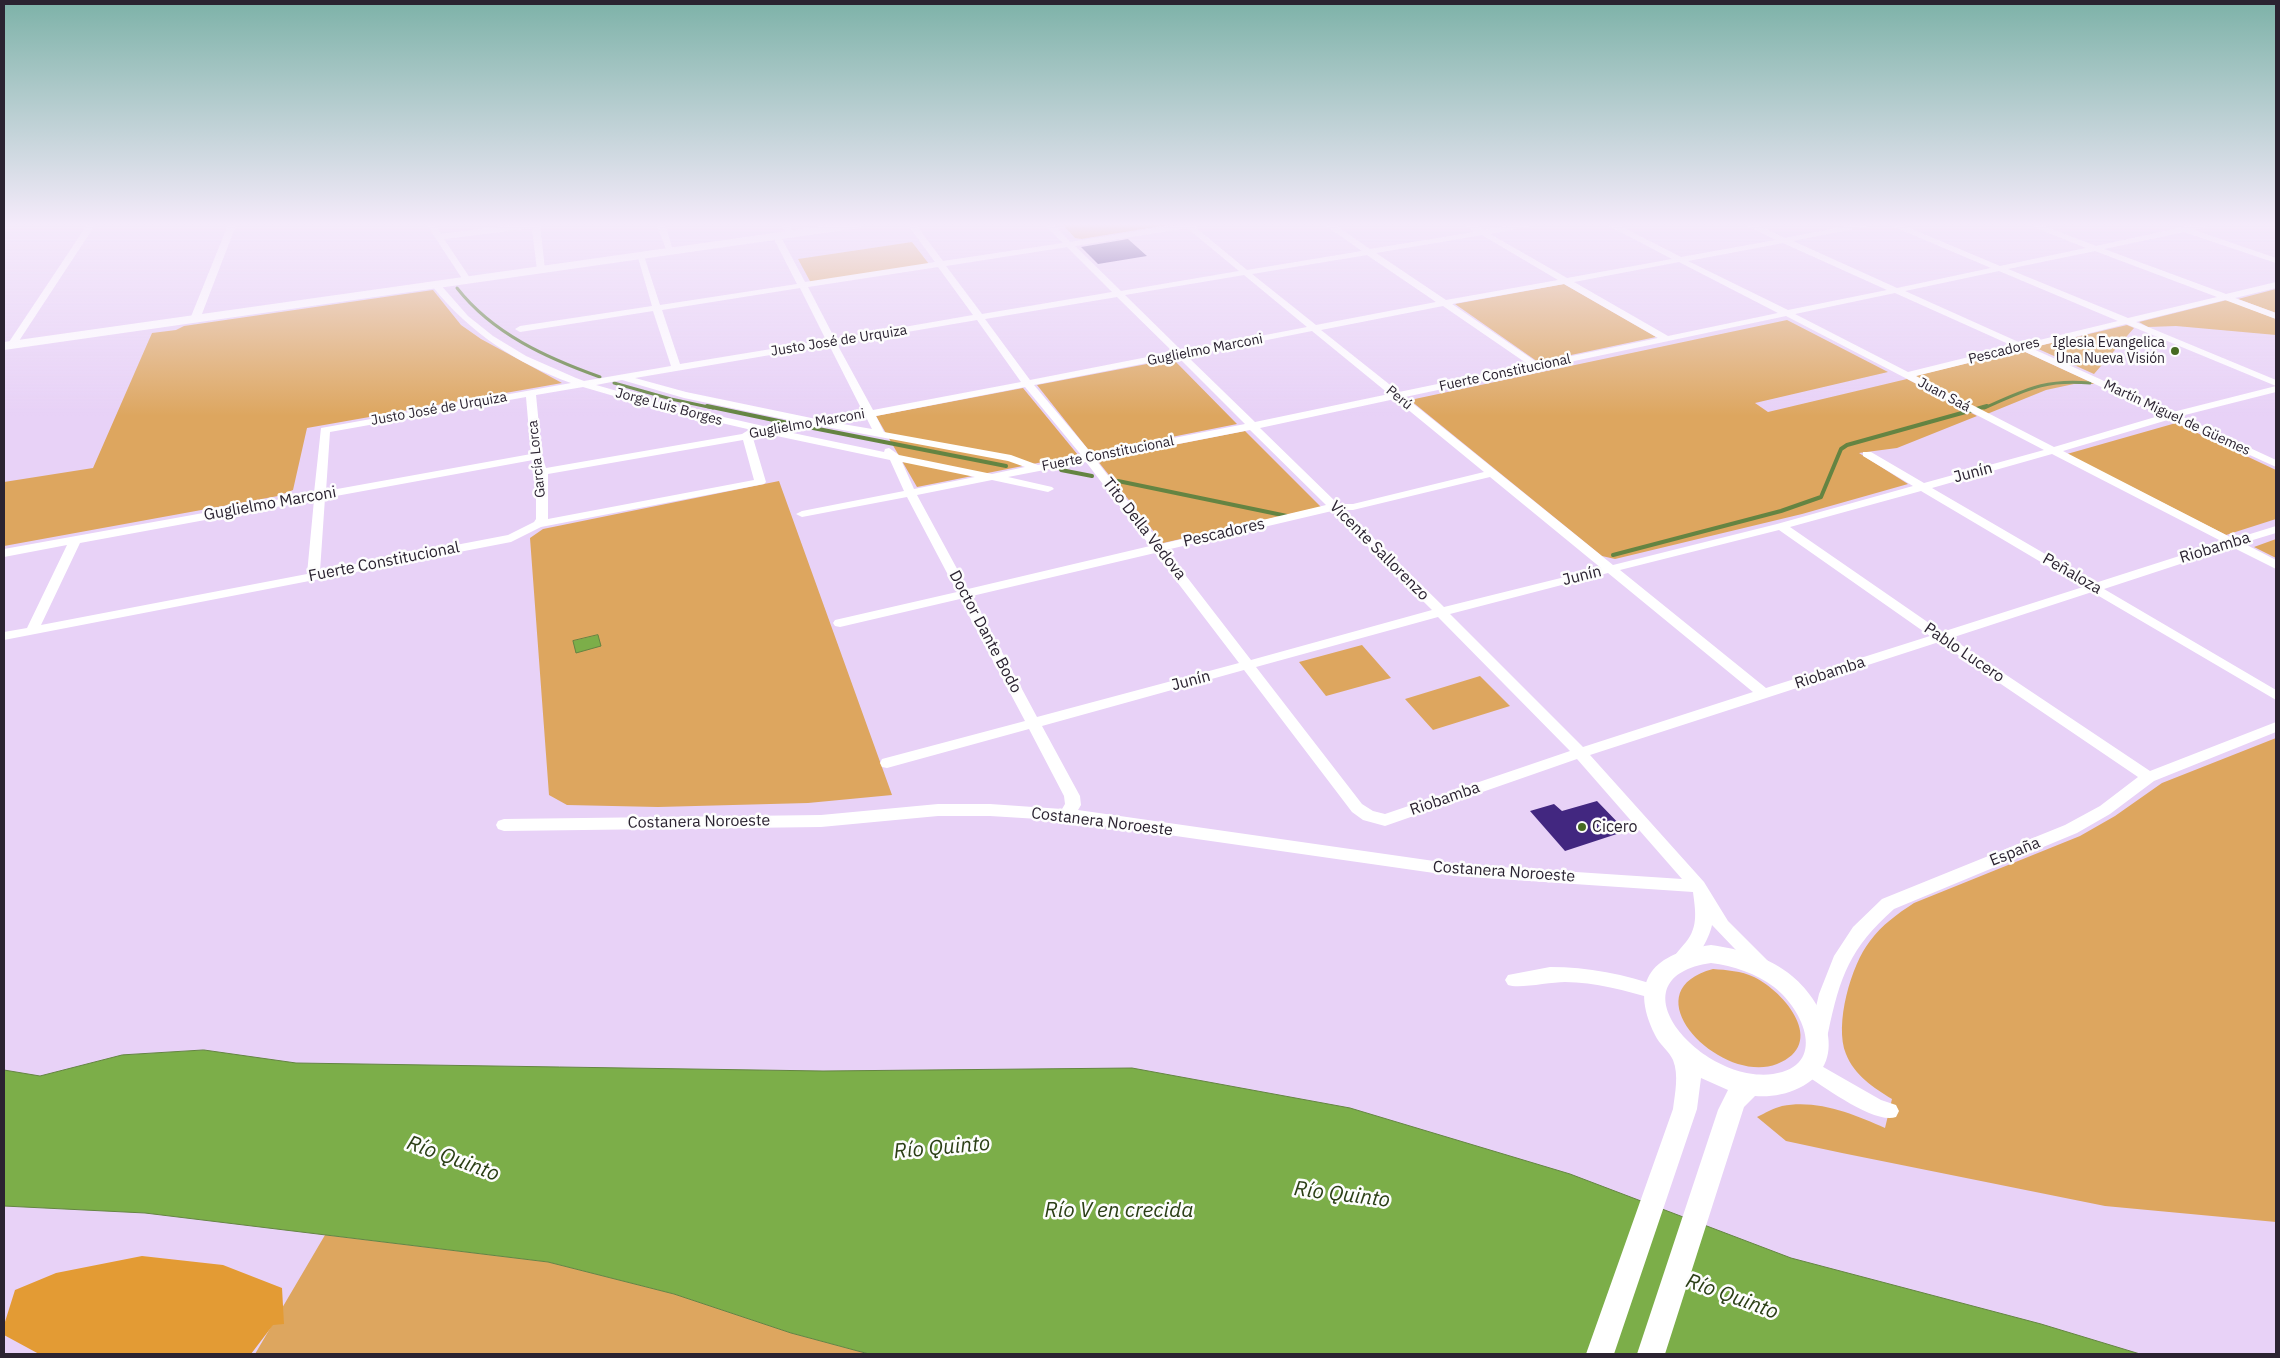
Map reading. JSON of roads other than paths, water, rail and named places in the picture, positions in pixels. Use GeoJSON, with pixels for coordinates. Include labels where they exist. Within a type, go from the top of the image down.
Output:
{"type":"FeatureCollection","features":[{"type":"Feature","properties":{"kind":"main road"},"geometry":{"type":"LineString","coordinates":[[8,345],[412,288]]}},
{"type":"Feature","properties":{"kind":"street"},"geometry":{"type":"LineString","coordinates":[[8,345],[47,288]]}},
{"type":"Feature","properties":{"kind":"street"},"geometry":{"type":"LineString","coordinates":[[195,319],[207,288]]}},
{"type":"Feature","properties":{"kind":"street","name":"Jorge Luis Borges"},"geometry":{"type":"LineString","coordinates":[[439,288],[464,318],[500,345],[535,364],[583,384],[769,432],[891,453],[1048,489]]}},
{"type":"Feature","properties":{"kind":"street"},"geometry":{"type":"LineString","coordinates":[[650,288],[676,368]]}},
{"type":"Feature","properties":{"kind":"street"},"geometry":{"type":"LineString","coordinates":[[520,329],[789,288]]}},
{"type":"Feature","properties":{"kind":"street"},"geometry":{"type":"LineString","coordinates":[[805,288],[880,434]]}},
{"type":"Feature","properties":{"kind":"street","name":"Tito Della Vedova"},"geometry":{"type":"LineString","coordinates":[[958,288],[1028,384],[1089,458],[1357,808],[1368,816],[1385,820]]}},
{"type":"Feature","properties":{"kind":"street","name":"Vicente Sallorenzo"},"geometry":{"type":"LineString","coordinates":[[1115,288],[1442,612],[1580,753],[1698,886],[1722,926],[1767,971]]}},
{"type":"Feature","properties":{"kind":"street","name":"Justo José de Urquiza"},"geometry":{"type":"LineString","coordinates":[[321,495],[325,430],[622,377],[1161,288]]}},
{"type":"Feature","properties":{"kind":"street","name":"Perú"},"geometry":{"type":"LineString","coordinates":[[1264,288],[1611,569]]}},
{"type":"Feature","properties":{"kind":"street"},"geometry":{"type":"LineString","coordinates":[[1423,288],[1538,367]]}},
{"type":"Feature","properties":{"kind":"street","name":"Guglielmo Marconi"},"geometry":{"type":"LineString","coordinates":[[542,472],[747,434],[821,423],[1525,288]]}},
{"type":"Feature","properties":{"kind":"street"},"geometry":{"type":"LineString","coordinates":[[1579,288],[1668,339]]}},
{"type":"Feature","properties":{"kind":"street","name":"Juan Saá"},"geometry":{"type":"LineString","coordinates":[[1737,288],[2276,565]]}},
{"type":"Feature","properties":{"kind":"street","name":"Martín Miguel de Güemes"},"geometry":{"type":"LineString","coordinates":[[1888,288],[2276,464]]}},
{"type":"Feature","properties":{"kind":"street","name":"Fuerte Constitucional"},"geometry":{"type":"LineString","coordinates":[[802,514],[1253,426],[1906,288]]}},
{"type":"Feature","properties":{"kind":"street"},"geometry":{"type":"LineString","coordinates":[[2045,288],[2276,382]]}},
{"type":"Feature","properties":{"kind":"street"},"geometry":{"type":"LineString","coordinates":[[2203,288],[2276,316]]}},
{"type":"Feature","properties":{"kind":"street","name":"Pescadores"},"geometry":{"type":"LineString","coordinates":[[1907,376],[2262,288]]}},
{"type":"Feature","properties":{"kind":"street","name":"Jorge Luis Borges"},"geometry":{"type":"LineString","coordinates":[[622,377],[684,394],[821,423],[1011,458],[1037,468]]}},
{"type":"Feature","properties":{"kind":"street","name":"Junín"},"geometry":{"type":"LineString","coordinates":[[887,763],[1442,612],[1781,526],[2172,416],[2276,389]]}},
{"type":"Feature","properties":{"kind":"street","name":"García Lorca"},"geometry":{"type":"LineString","coordinates":[[531,393],[536,456],[542,472],[542,519],[538,524]]}},
{"type":"Feature","properties":{"kind":"street","name":"Fuerte Constitucional"},"geometry":{"type":"LineString","coordinates":[[4,636],[511,538],[538,524],[760,482],[747,434]]}},
{"type":"Feature","properties":{"kind":"street","name":"Doctor Dante Bodo"},"geometry":{"type":"LineString","coordinates":[[891,453],[1072,796],[1073,805],[1066,815]]}},
{"type":"Feature","properties":{"kind":"street","name":"Peñaloza"},"geometry":{"type":"LineString","coordinates":[[1867,454],[2276,696]]}},
{"type":"Feature","properties":{"kind":"street","name":"Guglielmo Marconi"},"geometry":{"type":"LineString","coordinates":[[4,553],[536,456]]}},
{"type":"Feature","properties":{"kind":"street","name":"Pescadores"},"geometry":{"type":"LineString","coordinates":[[840,622],[1334,507],[1353,507],[1492,473]]}},
{"type":"Feature","properties":{"kind":"street"},"geometry":{"type":"LineString","coordinates":[[313,576],[321,495]]}},
{"type":"Feature","properties":{"kind":"street","name":"Pablo Lucero"},"geometry":{"type":"LineString","coordinates":[[1781,526],[1940,637],[2149,777]]}},
{"type":"Feature","properties":{"kind":"street","name":"Riobamba"},"geometry":{"type":"LineString","coordinates":[[1385,820],[1580,753],[2092,586],[2276,529]]}},
{"type":"Feature","properties":{"kind":"street"},"geometry":{"type":"LineString","coordinates":[[32,630],[76,539]]}},
{"type":"Feature","properties":{"kind":"street"},"geometry":{"type":"LineString","coordinates":[[1611,569],[1764,694]]}},
{"type":"Feature","properties":{"kind":"street","name":"España"},"geometry":{"type":"LineString","coordinates":[[1819,1036],[1833,977],[1846,950],[1865,923],[1888,904],[2071,828],[2105,810],[2149,777],[2276,727]]}},
{"type":"Feature","properties":{"kind":"street","name":"Costanera Noroeste"},"geometry":{"type":"LineString","coordinates":[[504,825],[821,821],[938,810],[990,810],[1066,815],[1455,870],[1698,886]]}},
{"type":"Feature","properties":{"kind":"street","name":"Vicente Sallorenzo"},"geometry":{"type":"LineString","coordinates":[[1680,961],[1698,941],[1705,928],[1698,886]]}},
{"type":"Feature","properties":{"kind":"street"},"geometry":{"type":"LineString","coordinates":[[1710,954],[1745,960],[1767,971],[1784,983],[1798,997],[1809,1014],[1819,1036],[1818,1056],[1811,1068],[1799,1078],[1784,1083],[1749,1085],[1723,1078],[1684,1055],[1661,1026],[1654,1006],[1656,984],[1669,966],[1680,961],[1710,954]]}},
{"type":"Feature","properties":{"kind":"street"},"geometry":{"type":"LineString","coordinates":[[1514,980],[1532,975],[1587,976],[1621,981],[1656,992]]}},
{"type":"Feature","properties":{"kind":"street"},"geometry":{"type":"LineString","coordinates":[[1600,1354],[1685,1109],[1688,1081],[1684,1055]]}},
{"type":"Feature","properties":{"kind":"street"},"geometry":{"type":"LineString","coordinates":[[1811,1068],[1876,1107],[1889,1112]]}},
{"type":"Feature","properties":{"kind":"street"},"geometry":{"type":"LineString","coordinates":[[1651,1354],[1724,1128],[1735,1099],[1749,1085]]}},
{"type":"Feature","properties":{"kind":"water"},"geometry":{"type":"Polygon","coordinates":[[[598,635],[601,646],[576,653],[573,641],[598,635]]]}},
{"type":"Feature","properties":{"kind":"water","name":"Río V en crecida"},"geometry":{"type":"Polygon","coordinates":[[[204,1050],[296,1063],[823,1071],[1132,1068],[1350,1108],[1570,1174],[1791,1258],[2041,1324],[2140,1354],[869,1354],[791,1333],[674,1294],[548,1262],[145,1213],[4,1206],[4,1070],[40,1076],[122,1055],[204,1050]]]}},
{"type":"Feature","properties":{"kind":"waterway"},"geometry":{"type":"LineString","coordinates":[[457,288],[487,319],[522,343],[560,362],[600,377]]}},
{"type":"Feature","properties":{"kind":"waterway"},"geometry":{"type":"LineString","coordinates":[[614,383],[671,399],[713,408]]}},
{"type":"Feature","properties":{"kind":"waterway"},"geometry":{"type":"LineString","coordinates":[[1984,408],[2024,391],[2047,384],[2090,383]]}},
{"type":"Feature","properties":{"kind":"waterway"},"geometry":{"type":"LineString","coordinates":[[707,406],[788,423]]}},
{"type":"Feature","properties":{"kind":"waterway"},"geometry":{"type":"LineString","coordinates":[[1613,555],[1781,511],[1821,497],[1841,449],[1847,445],[1987,406]]}},
{"type":"Feature","properties":{"kind":"waterway"},"geometry":{"type":"LineString","coordinates":[[808,427],[1006,466]]}},
{"type":"Feature","properties":{"kind":"waterway"},"geometry":{"type":"LineString","coordinates":[[1061,470],[1092,476]]}},
{"type":"Feature","properties":{"kind":"waterway"},"geometry":{"type":"LineString","coordinates":[[1118,481],[1287,516]]}},
{"type":"Feature","properties":{"kind":"place","name":"Iglesia Evangelica Una Nueva Visión"},"geometry":{"type":"Point","coordinates":[2175,351]}},
{"type":"Feature","properties":{"kind":"place","name":"Cicero"},"geometry":{"type":"Point","coordinates":[1582,827]}},
{"type":"Feature","properties":{"kind":"water label","name":"Río Quinto"},"geometry":{"type":"Point","coordinates":[942,1148]}},
{"type":"Feature","properties":{"kind":"water label","name":"Río Quinto"},"geometry":{"type":"Point","coordinates":[453,1159]}},
{"type":"Feature","properties":{"kind":"water label","name":"Río Quinto"},"geometry":{"type":"Point","coordinates":[1342,1195]}},
{"type":"Feature","properties":{"kind":"water label","name":"Río Quinto"},"geometry":{"type":"Point","coordinates":[1732,1297]}}]}
